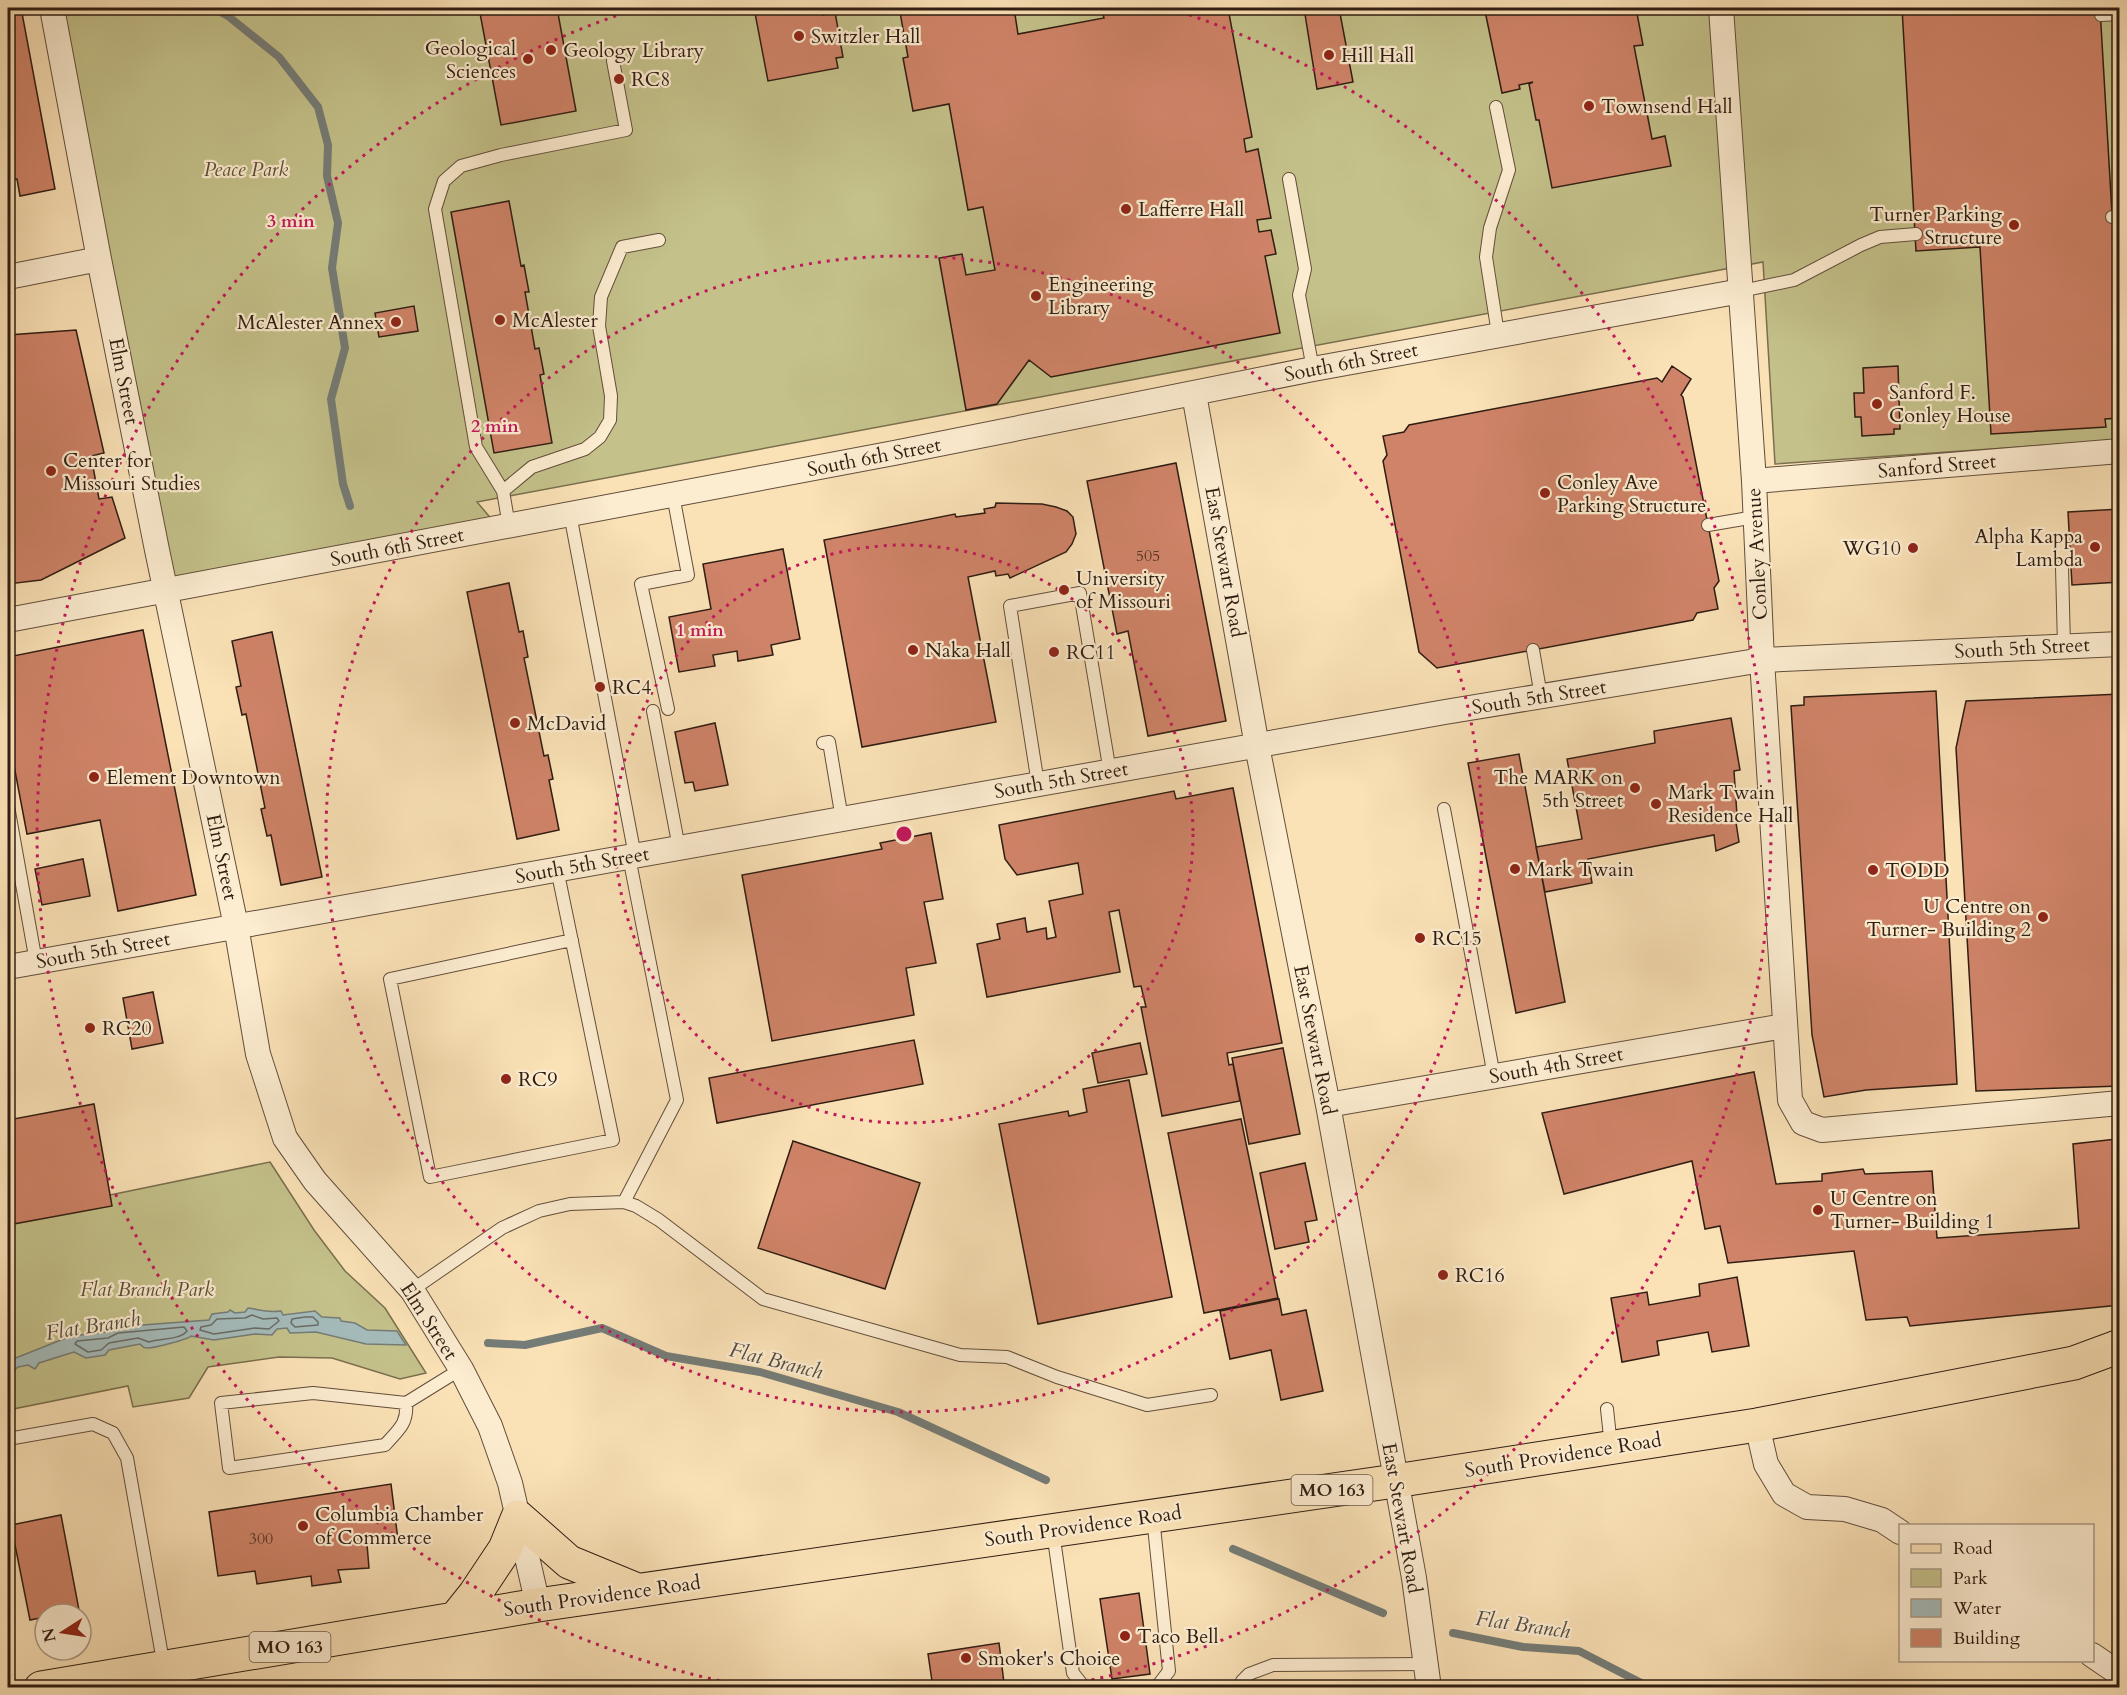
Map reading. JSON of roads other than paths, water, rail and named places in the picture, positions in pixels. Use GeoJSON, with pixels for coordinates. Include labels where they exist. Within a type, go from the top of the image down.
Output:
{"type":"FeatureCollection","features":[{"type":"Feature","properties":{"kind":"main road","name":"South Providence Road"},"geometry":{"type":"LineString","coordinates":[[42,1688],[538,1605],[1395,1481],[1756,1425],[2074,1363],[2120,1346]]}},
{"type":"Feature","properties":{"kind":"main road"},"geometry":{"type":"LineString","coordinates":[[455,1619],[506,1549],[518,1517],[569,1562],[638,1590]]}},
{"type":"Feature","properties":{"kind":"street","name":"Elm Street"},"geometry":{"type":"LineString","coordinates":[[52,8],[99,259],[236,926],[258,1054],[285,1138],[315,1181],[412,1290],[461,1369],[490,1426],[510,1483],[538,1605]]}},
{"type":"Feature","properties":{"kind":"street","name":"Conley Avenue"},"geometry":{"type":"LineString","coordinates":[[1721,8],[1754,481],[1762,660],[1790,1100],[1803,1123],[1822,1130],[2120,1103]]}},
{"type":"Feature","properties":{"kind":"street"},"geometry":{"type":"LineString","coordinates":[[8,277],[99,259]]}},
{"type":"Feature","properties":{"kind":"street","name":"South 6th Street"},"geometry":{"type":"LineString","coordinates":[[8,620],[673,495],[1312,369],[1741,291]]}},
{"type":"Feature","properties":{"kind":"street","name":"East Stewart Road"},"geometry":{"type":"LineString","coordinates":[[1194,394],[1257,746],[1328,1105],[1414,1578],[1429,1688]]}},
{"type":"Feature","properties":{"kind":"street","name":"Sanford Street"},"geometry":{"type":"LineString","coordinates":[[1754,481],[2120,452]]}},
{"type":"Feature","properties":{"kind":"street","name":"South 5th Street"},"geometry":{"type":"LineString","coordinates":[[8,967],[1038,784],[1541,696],[1762,660],[2120,644]]}},
{"type":"Feature","properties":{"kind":"street","name":"South 4th Street"},"geometry":{"type":"LineString","coordinates":[[1328,1105],[1784,1026]]}},
{"type":"Feature","properties":{"kind":"street"},"geometry":{"type":"LineString","coordinates":[[1756,1425],[1766,1464],[1784,1494],[1807,1507],[1845,1509],[1882,1520],[1899,1531]]}},
{"type":"Feature","properties":{"kind":"street"},"geometry":{"type":"LineString","coordinates":[[2094,1656],[2120,1674]]}},
{"type":"Feature","properties":{"kind":"lane"},"geometry":{"type":"LineString","coordinates":[[2101,15],[2120,14]]}},
{"type":"Feature","properties":{"kind":"lane"},"geometry":{"type":"LineString","coordinates":[[509,526],[503,491],[476,447],[435,209],[444,181],[461,166],[501,154],[626,130],[613,61]]}},
{"type":"Feature","properties":{"kind":"lane"},"geometry":{"type":"LineString","coordinates":[[1496,106],[1509,170],[1490,228],[1486,257],[1498,334]]}},
{"type":"Feature","properties":{"kind":"lane"},"geometry":{"type":"LineString","coordinates":[[1289,179],[1305,269],[1299,295],[1312,369]]}},
{"type":"Feature","properties":{"kind":"lane"},"geometry":{"type":"LineString","coordinates":[[1741,291],[1794,280],[1880,237],[1916,234]]}},
{"type":"Feature","properties":{"kind":"lane"},"geometry":{"type":"LineString","coordinates":[[503,491],[532,467],[585,449],[600,437],[610,420],[611,396],[599,326],[601,297],[622,247],[659,240]]}},
{"type":"Feature","properties":{"kind":"lane"},"geometry":{"type":"LineString","coordinates":[[668,708],[641,584],[688,575],[673,495]]}},
{"type":"Feature","properties":{"kind":"lane"},"geometry":{"type":"LineString","coordinates":[[570,514],[677,1100],[624,1202]]}},
{"type":"Feature","properties":{"kind":"lane"},"geometry":{"type":"LineString","coordinates":[[1708,525],[1755,517]]}},
{"type":"Feature","properties":{"kind":"lane"},"geometry":{"type":"LineString","coordinates":[[2062,567],[2064,646]]}},
{"type":"Feature","properties":{"kind":"lane"},"geometry":{"type":"LineString","coordinates":[[1038,784],[1010,606],[1080,593],[1110,772]]}},
{"type":"Feature","properties":{"kind":"lane"},"geometry":{"type":"LineString","coordinates":[[1533,650],[1541,696]]}},
{"type":"Feature","properties":{"kind":"lane"},"geometry":{"type":"LineString","coordinates":[[653,711],[679,848]]}},
{"type":"Feature","properties":{"kind":"lane"},"geometry":{"type":"LineString","coordinates":[[823,743],[829,742],[842,819]]}},
{"type":"Feature","properties":{"kind":"lane"},"geometry":{"type":"LineString","coordinates":[[8,806],[36,962]]}},
{"type":"Feature","properties":{"kind":"lane"},"geometry":{"type":"LineString","coordinates":[[1444,809],[1494,1076]]}},
{"type":"Feature","properties":{"kind":"lane"},"geometry":{"type":"LineString","coordinates":[[557,869],[572,940],[613,1140],[430,1177],[390,980],[572,940]]}},
{"type":"Feature","properties":{"kind":"lane"},"geometry":{"type":"LineString","coordinates":[[412,1290],[502,1228],[539,1211],[570,1204],[624,1202],[636,1206],[659,1220],[763,1299],[960,1355],[1007,1358],[1057,1377],[1147,1405],[1211,1395]]}},
{"type":"Feature","properties":{"kind":"lane"},"geometry":{"type":"LineString","coordinates":[[406,1403],[407,1416],[400,1429],[385,1445],[229,1468],[221,1403],[313,1393],[406,1403],[461,1369]]}},
{"type":"Feature","properties":{"kind":"lane"},"geometry":{"type":"LineString","coordinates":[[1607,1409],[1612,1448]]}},
{"type":"Feature","properties":{"kind":"lane"},"geometry":{"type":"LineString","coordinates":[[8,1439],[93,1424],[113,1433],[127,1458],[164,1668]]}},
{"type":"Feature","properties":{"kind":"lane"},"geometry":{"type":"LineString","coordinates":[[1153,1516],[1169,1671],[1156,1688]]}},
{"type":"Feature","properties":{"kind":"lane"},"geometry":{"type":"LineString","coordinates":[[1053,1531],[1073,1673],[1085,1688]]}},
{"type":"Feature","properties":{"kind":"lane"},"geometry":{"type":"LineString","coordinates":[[1242,1688],[1242,1680],[1249,1674],[1273,1665],[1400,1662],[1426,1664]]}},
{"type":"Feature","properties":{"kind":"water"},"geometry":{"type":"Polygon","coordinates":[[[248,1308],[281,1311],[283,1315],[315,1311],[322,1317],[340,1318],[341,1321],[355,1323],[367,1330],[397,1331],[406,1345],[366,1344],[316,1332],[290,1333],[287,1328],[277,1329],[272,1335],[255,1334],[214,1340],[191,1336],[156,1347],[145,1348],[140,1344],[109,1350],[105,1355],[86,1358],[74,1352],[39,1363],[35,1369],[28,1365],[18,1367],[8,1376],[8,1361],[71,1336],[107,1332],[116,1327],[209,1320],[212,1314],[230,1310],[235,1313],[245,1312],[248,1308]]]}},
{"type":"Feature","properties":{"kind":"waterway"},"geometry":{"type":"LineString","coordinates":[[213,8],[228,16],[279,57],[318,107],[328,145],[327,176],[338,223],[332,268],[345,348],[331,399],[343,484],[350,506]]}},
{"type":"Feature","properties":{"kind":"waterway","name":"Flat Branch"},"geometry":{"type":"LineString","coordinates":[[488,1343],[525,1345],[602,1328],[666,1356],[760,1372],[898,1412],[1046,1480]]}},
{"type":"Feature","properties":{"kind":"waterway","name":"Flat Branch"},"geometry":{"type":"LineString","coordinates":[[1233,1549],[1383,1613]]}},
{"type":"Feature","properties":{"kind":"waterway","name":"Flat Branch"},"geometry":{"type":"LineString","coordinates":[[1453,1633],[1523,1647],[1579,1651],[1651,1688]]}},
{"type":"Feature","properties":{"kind":"place","name":"Switzler Hall"},"geometry":{"type":"Point","coordinates":[799,36]}},
{"type":"Feature","properties":{"kind":"place","name":"Geology Library"},"geometry":{"type":"Point","coordinates":[551,50]}},
{"type":"Feature","properties":{"kind":"place","name":"Hill Hall"},"geometry":{"type":"Point","coordinates":[1329,55]}},
{"type":"Feature","properties":{"kind":"place","name":"Geological Sciences"},"geometry":{"type":"Point","coordinates":[528,59]}},
{"type":"Feature","properties":{"kind":"place","name":"RC8"},"geometry":{"type":"Point","coordinates":[619,79]}},
{"type":"Feature","properties":{"kind":"place","name":"Townsend Hall"},"geometry":{"type":"Point","coordinates":[1589,106]}},
{"type":"Feature","properties":{"kind":"place","name":"Lafferre Hall"},"geometry":{"type":"Point","coordinates":[1126,209]}},
{"type":"Feature","properties":{"kind":"place","name":"Turner Parking Structure"},"geometry":{"type":"Point","coordinates":[2014,225]}},
{"type":"Feature","properties":{"kind":"place","name":"Engineering Library"},"geometry":{"type":"Point","coordinates":[1036,296]}},
{"type":"Feature","properties":{"kind":"place","name":"McAlester"},"geometry":{"type":"Point","coordinates":[500,320]}},
{"type":"Feature","properties":{"kind":"place","name":"McAlester Annex"},"geometry":{"type":"Point","coordinates":[396,322]}},
{"type":"Feature","properties":{"kind":"place","name":"Sanford F. Conley House"},"geometry":{"type":"Point","coordinates":[1877,404]}},
{"type":"Feature","properties":{"kind":"place","name":"Center for Missouri Studies"},"geometry":{"type":"Point","coordinates":[51,471]}},
{"type":"Feature","properties":{"kind":"place","name":"Conley Ave Parking Structure"},"geometry":{"type":"Point","coordinates":[1545,493]}},
{"type":"Feature","properties":{"kind":"place","name":"Alpha Kappa Lambda"},"geometry":{"type":"Point","coordinates":[2095,547]}},
{"type":"Feature","properties":{"kind":"place","name":"WG10"},"geometry":{"type":"Point","coordinates":[1913,548]}},
{"type":"Feature","properties":{"kind":"place","name":"University of Missouri"},"geometry":{"type":"Point","coordinates":[1064,590]}},
{"type":"Feature","properties":{"kind":"place","name":"Naka Hall"},"geometry":{"type":"Point","coordinates":[913,650]}},
{"type":"Feature","properties":{"kind":"place","name":"RC11"},"geometry":{"type":"Point","coordinates":[1054,652]}},
{"type":"Feature","properties":{"kind":"place","name":"RC4"},"geometry":{"type":"Point","coordinates":[600,687]}},
{"type":"Feature","properties":{"kind":"place","name":"McDavid"},"geometry":{"type":"Point","coordinates":[515,723]}},
{"type":"Feature","properties":{"kind":"place","name":"Element Downtown"},"geometry":{"type":"Point","coordinates":[94,777]}},
{"type":"Feature","properties":{"kind":"place","name":"The MARK on 5th Street"},"geometry":{"type":"Point","coordinates":[1635,788]}},
{"type":"Feature","properties":{"kind":"place","name":"Mark Twain Residence Hall"},"geometry":{"type":"Point","coordinates":[1656,804]}},
{"type":"Feature","properties":{"kind":"place","name":"Mark Twain"},"geometry":{"type":"Point","coordinates":[1515,869]}},
{"type":"Feature","properties":{"kind":"place","name":"TODD"},"geometry":{"type":"Point","coordinates":[1873,870]}},
{"type":"Feature","properties":{"kind":"place","name":"U Centre on Turner- Building 2"},"geometry":{"type":"Point","coordinates":[2043,917]}},
{"type":"Feature","properties":{"kind":"place","name":"RC15"},"geometry":{"type":"Point","coordinates":[1420,938]}},
{"type":"Feature","properties":{"kind":"place","name":"RC20"},"geometry":{"type":"Point","coordinates":[90,1028]}},
{"type":"Feature","properties":{"kind":"place","name":"RC9"},"geometry":{"type":"Point","coordinates":[506,1079]}},
{"type":"Feature","properties":{"kind":"place","name":"U Centre on Turner- Building 1"},"geometry":{"type":"Point","coordinates":[1818,1210]}},
{"type":"Feature","properties":{"kind":"place","name":"RC16"},"geometry":{"type":"Point","coordinates":[1443,1275]}},
{"type":"Feature","properties":{"kind":"place","name":"Columbia Chamber of Commerce"},"geometry":{"type":"Point","coordinates":[303,1526]}},
{"type":"Feature","properties":{"kind":"place","name":"Taco Bell"},"geometry":{"type":"Point","coordinates":[1125,1636]}},
{"type":"Feature","properties":{"kind":"place","name":"Smoker's Choice"},"geometry":{"type":"Point","coordinates":[966,1658]}},
{"type":"Feature","properties":{"kind":"park label","name":"Peace Park"},"geometry":{"type":"Point","coordinates":[246,169]}},
{"type":"Feature","properties":{"kind":"park label","name":"Flat Branch Park"},"geometry":{"type":"Point","coordinates":[147,1289]}}]}
